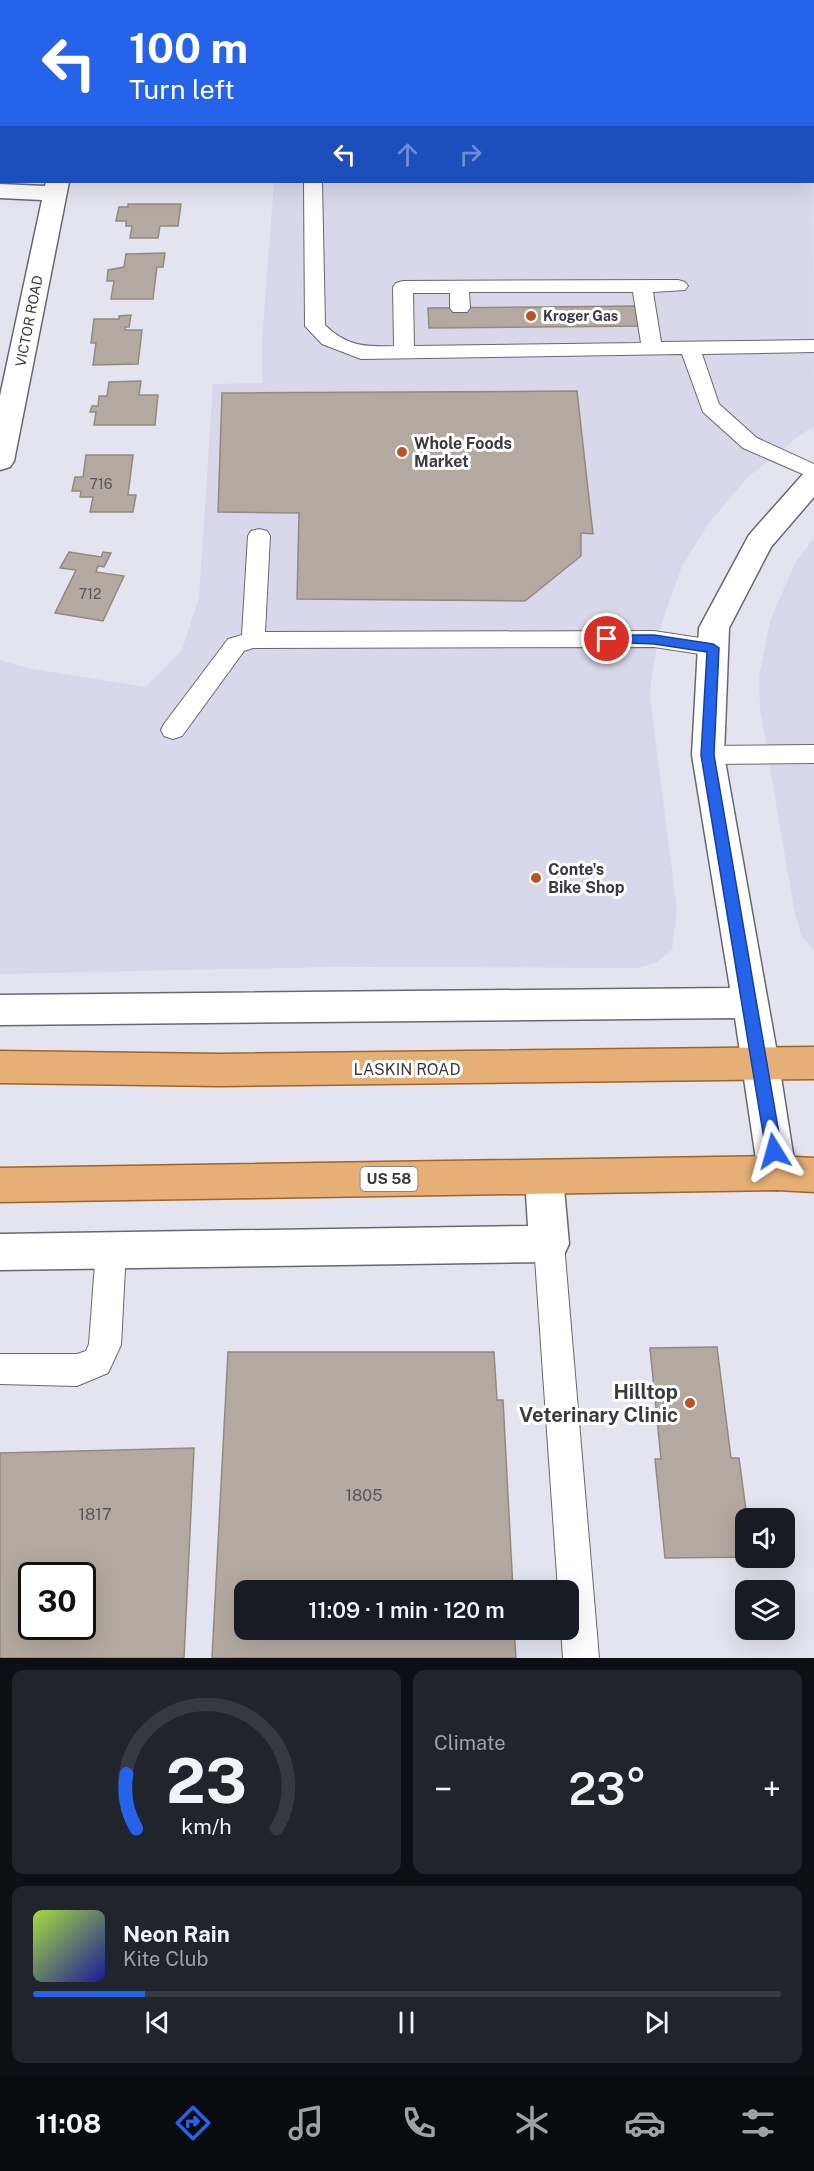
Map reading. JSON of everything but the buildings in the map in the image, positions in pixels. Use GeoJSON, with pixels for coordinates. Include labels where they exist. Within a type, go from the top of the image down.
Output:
{"type":"FeatureCollection","features":[{"type":"Feature","properties":{"kind":"main road","name":"LASKIN ROAD"},"geometry":{"type":"LineString","coordinates":[[0,1067],[220,1070],[814,1063]]}},
{"type":"Feature","properties":{"kind":"main road","name":"US 58"},"geometry":{"type":"LineString","coordinates":[[0,1185],[796,1174]]}},
{"type":"Feature","properties":{"kind":"street"},"geometry":{"type":"LineString","coordinates":[[0,191],[56,187]]}},
{"type":"Feature","properties":{"kind":"street","name":"VICTOR ROAD"},"geometry":{"type":"LineString","coordinates":[[0,461],[6,400],[56,187]]}},
{"type":"Feature","properties":{"kind":"street"},"geometry":{"type":"LineString","coordinates":[[796,1174],[761,1064],[708,755],[714,628],[759,542],[814,478]]}},
{"type":"Feature","properties":{"kind":"street"},"geometry":{"type":"LineString","coordinates":[[0,1010],[750,1003]]}},
{"type":"Feature","properties":{"kind":"street"},"geometry":{"type":"LineString","coordinates":[[0,1252],[549,1244],[544,1177]]}},
{"type":"Feature","properties":{"kind":"lane"},"geometry":{"type":"LineString","coordinates":[[313,183],[315,326],[329,340],[361,353],[814,346]]}},
{"type":"Feature","properties":{"kind":"lane"},"geometry":{"type":"LineString","coordinates":[[459,286],[460,308]]}},
{"type":"Feature","properties":{"kind":"lane"},"geometry":{"type":"LineString","coordinates":[[525,286],[528,307]]}},
{"type":"Feature","properties":{"kind":"lane"},"geometry":{"type":"LineString","coordinates":[[559,286],[561,307]]}},
{"type":"Feature","properties":{"kind":"lane"},"geometry":{"type":"LineString","coordinates":[[592,286],[596,306]]}},
{"type":"Feature","properties":{"kind":"lane"},"geometry":{"type":"LineString","coordinates":[[642,286],[652,348]]}},
{"type":"Feature","properties":{"kind":"lane"},"geometry":{"type":"LineString","coordinates":[[404,353],[403,287],[678,286]]}},
{"type":"Feature","properties":{"kind":"lane"},"geometry":{"type":"LineString","coordinates":[[497,287],[498,307]]}},
{"type":"Feature","properties":{"kind":"lane"},"geometry":{"type":"LineString","coordinates":[[529,327],[532,350]]}},
{"type":"Feature","properties":{"kind":"lane"},"geometry":{"type":"LineString","coordinates":[[564,327],[567,350]]}},
{"type":"Feature","properties":{"kind":"lane"},"geometry":{"type":"LineString","coordinates":[[598,327],[602,350]]}},
{"type":"Feature","properties":{"kind":"lane"},"geometry":{"type":"LineString","coordinates":[[462,328],[464,352]]}},
{"type":"Feature","properties":{"kind":"lane"},"geometry":{"type":"LineString","coordinates":[[500,328],[502,351]]}},
{"type":"Feature","properties":{"kind":"lane"},"geometry":{"type":"LineString","coordinates":[[690,348],[710,407],[750,443],[814,472]]}},
{"type":"Feature","properties":{"kind":"lane"},"geometry":{"type":"LineString","coordinates":[[253,640],[260,536]]}},
{"type":"Feature","properties":{"kind":"lane"},"geometry":{"type":"LineString","coordinates":[[173,730],[236,645],[253,640],[654,639],[713,648]]}},
{"type":"Feature","properties":{"kind":"lane"},"geometry":{"type":"LineString","coordinates":[[708,755],[814,754]]}},
{"type":"Feature","properties":{"kind":"lane"},"geometry":{"type":"LineString","coordinates":[[549,1244],[581,1658]]}},
{"type":"Feature","properties":{"kind":"lane"},"geometry":{"type":"LineString","coordinates":[[0,1369],[77,1370],[97,1362],[105,1344],[111,1251]]}},
{"type":"Feature","properties":{"kind":"shaded area"},"geometry":{"type":"Polygon","coordinates":[[[274,183],[813,183],[814,427],[800,435],[747,478],[709,523],[682,566],[662,622],[652,673],[650,697],[677,909],[672,950],[657,962],[637,968],[332,967],[0,974],[0,660],[27,668],[146,687],[182,650],[199,597],[213,384],[262,383],[262,339],[274,183]]]}},
{"type":"Feature","properties":{"kind":"shaded area"},"geometry":{"type":"Polygon","coordinates":[[[814,538],[814,950],[802,937],[795,915],[760,709],[759,676],[770,621],[795,563],[814,538]]]}},
{"type":"Feature","properties":{"kind":"place","name":"Kroger Gas"},"geometry":{"type":"Point","coordinates":[531,316]}},
{"type":"Feature","properties":{"kind":"place","name":"Whole Foods Market"},"geometry":{"type":"Point","coordinates":[402,452]}},
{"type":"Feature","properties":{"kind":"place","name":"Conte's Bike Shop"},"geometry":{"type":"Point","coordinates":[536,878]}},
{"type":"Feature","properties":{"kind":"place","name":"Hilltop Veterinary Clinic"},"geometry":{"type":"Point","coordinates":[690,1403]}},
{"type":"Feature","properties":{"kind":"route"},"geometry":{"type":"LineString","coordinates":[[607,639],[654,639],[713,648],[708,755],[774,1151]]}}]}
